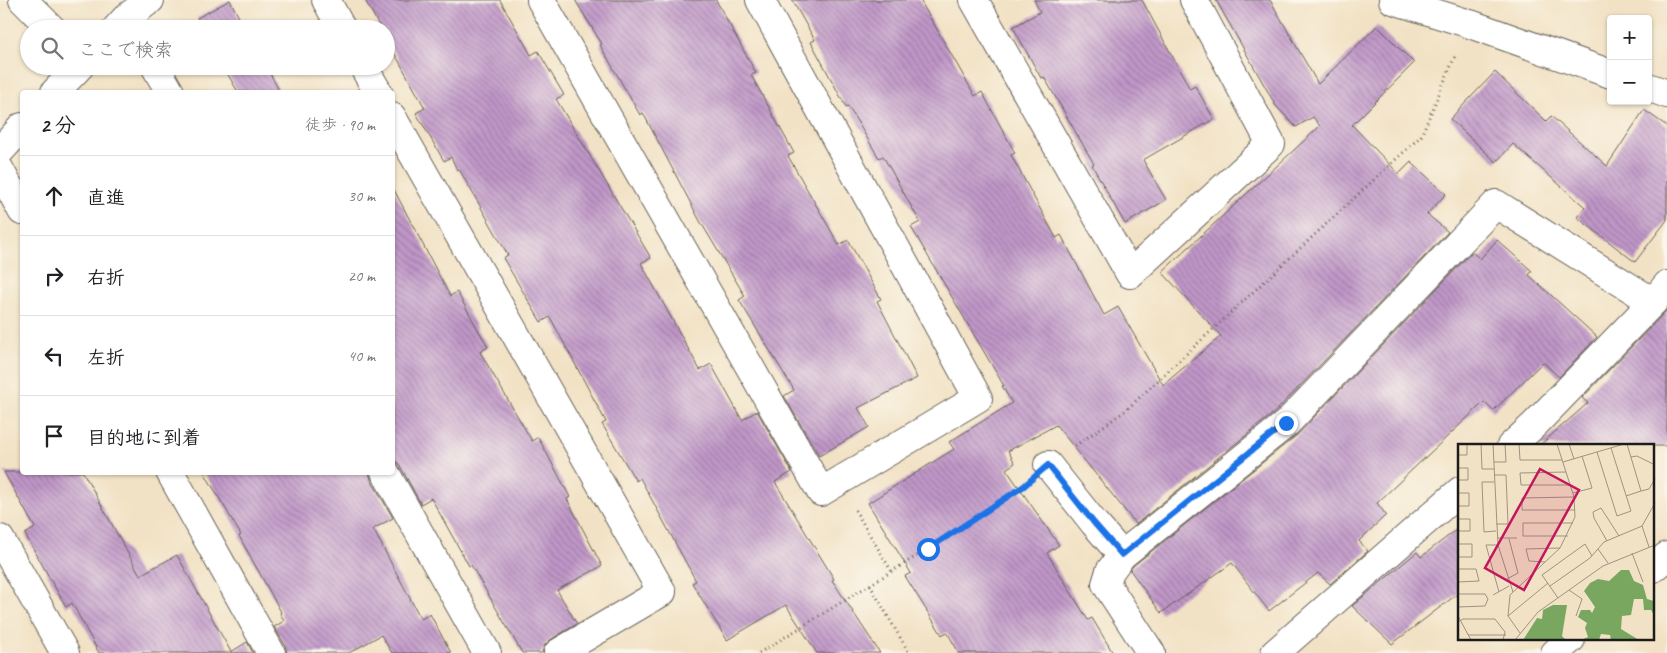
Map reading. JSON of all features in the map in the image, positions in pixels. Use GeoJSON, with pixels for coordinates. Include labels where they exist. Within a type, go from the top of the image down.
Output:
{"type":"FeatureCollection","features":[{"type":"Feature","properties":{"kind":"street"},"geometry":{"type":"LineString","coordinates":[[23,0],[43,20]]}},
{"type":"Feature","properties":{"kind":"street"},"geometry":{"type":"LineString","coordinates":[[131,20],[150,0]]}},
{"type":"Feature","properties":{"kind":"street"},"geometry":{"type":"LineString","coordinates":[[326,0],[337,20]]}},
{"type":"Feature","properties":{"kind":"street"},"geometry":{"type":"LineString","coordinates":[[541,0],[821,492],[978,398],[760,0]]}},
{"type":"Feature","properties":{"kind":"street"},"geometry":{"type":"LineString","coordinates":[[974,0],[1130,274],[1271,144],[1194,0]]}},
{"type":"Feature","properties":{"kind":"street"},"geometry":{"type":"LineString","coordinates":[[1393,0],[1470,24],[1607,73]]}},
{"type":"Feature","properties":{"kind":"street"},"geometry":{"type":"LineString","coordinates":[[57,90],[71,75]]}},
{"type":"Feature","properties":{"kind":"street"},"geometry":{"type":"LineString","coordinates":[[160,75],[169,90]]}},
{"type":"Feature","properties":{"kind":"street"},"geometry":{"type":"LineString","coordinates":[[368,75],[377,90]]}},
{"type":"Feature","properties":{"kind":"street"},"geometry":{"type":"LineString","coordinates":[[1652,88],[1667,94]]}},
{"type":"Feature","properties":{"kind":"street"},"geometry":{"type":"LineString","coordinates":[[395,122],[662,592],[558,653]]}},
{"type":"Feature","properties":{"kind":"street"},"geometry":{"type":"LineString","coordinates":[[0,150],[20,129]]}},
{"type":"Feature","properties":{"kind":"street"},"geometry":{"type":"LineString","coordinates":[[0,170],[20,206]]}},
{"type":"Feature","properties":{"kind":"street"},"geometry":{"type":"LineString","coordinates":[[1151,653],[1106,584],[1110,571],[1122,555],[1286,423],[1496,204],[1660,294],[1535,424],[1513,444]]}},
{"type":"Feature","properties":{"kind":"street"},"geometry":{"type":"LineString","coordinates":[[1048,465],[1122,555]]}},
{"type":"Feature","properties":{"kind":"street"},"geometry":{"type":"LineString","coordinates":[[172,475],[271,653]]}},
{"type":"Feature","properties":{"kind":"street"},"geometry":{"type":"LineString","coordinates":[[387,475],[487,653]]}},
{"type":"Feature","properties":{"kind":"street"},"geometry":{"type":"LineString","coordinates":[[1275,653],[1458,493]]}},
{"type":"Feature","properties":{"kind":"street"},"geometry":{"type":"LineString","coordinates":[[0,538],[65,653]]}},
{"type":"Feature","properties":{"kind":"street"},"geometry":{"type":"LineString","coordinates":[[1654,567],[1667,556]]}},
{"type":"Feature","properties":{"kind":"street"},"geometry":{"type":"LineString","coordinates":[[1555,653],[1570,640]]}},
{"type":"Feature","properties":{"kind":"path"},"geometry":{"type":"LineString","coordinates":[[760,653],[870,586],[1024,486],[1048,465],[1125,411],[1421,136],[1456,55]]}},
{"type":"Feature","properties":{"kind":"path"},"geometry":{"type":"LineString","coordinates":[[838,482],[892,572]]}},
{"type":"Feature","properties":{"kind":"path"},"geometry":{"type":"LineString","coordinates":[[870,586],[909,653]]}},
{"type":"Feature","properties":{"kind":"building"},"geometry":{"type":"Polygon","coordinates":[[[230,0],[240,20],[198,20],[197,18],[230,0]]]}},
{"type":"Feature","properties":{"kind":"building"},"geometry":{"type":"Polygon","coordinates":[[[365,0],[500,0],[531,55],[538,51],[564,95],[556,99],[651,258],[641,263],[700,370],[711,364],[742,420],[757,411],[792,472],[775,482],[834,579],[832,580],[880,653],[817,653],[786,605],[727,640],[692,583],[696,581],[640,478],[636,481],[602,424],[606,422],[550,317],[541,322],[503,258],[508,255],[459,169],[457,170],[451,157],[444,161],[416,113],[425,108],[395,54],[395,20],[376,20],[365,0]]]}},
{"type":"Feature","properties":{"kind":"building"},"geometry":{"type":"Polygon","coordinates":[[[575,0],[716,0],[756,73],[751,75],[794,153],[788,156],[839,245],[848,240],[881,299],[877,301],[917,378],[858,408],[869,427],[819,456],[784,396],[794,390],[739,300],[745,296],[700,221],[643,113],[640,115],[600,45],[602,44],[575,0]]]}},
{"type":"Feature","properties":{"kind":"building"},"geometry":{"type":"Polygon","coordinates":[[[792,0],[920,0],[975,96],[982,92],[1015,153],[1011,155],[1056,238],[1061,235],[1104,315],[1118,307],[1163,385],[1221,336],[1162,272],[1320,126],[1313,117],[1296,127],[1276,106],[1216,0],[1270,0],[1318,84],[1377,26],[1414,63],[1352,125],[1399,174],[1411,162],[1446,194],[1427,214],[1448,232],[1276,411],[1136,524],[1056,425],[1008,451],[1015,463],[1006,469],[1059,545],[1047,553],[1088,620],[1092,618],[1113,653],[959,653],[947,632],[942,635],[905,576],[911,573],[868,503],[954,449],[949,442],[1012,403],[1002,386],[1004,386],[911,227],[920,222],[883,156],[879,158],[848,106],[846,107],[811,42],[815,40],[792,0]]]}},
{"type":"Feature","properties":{"kind":"building"},"geometry":{"type":"Polygon","coordinates":[[[1034,0],[1142,0],[1190,89],[1195,86],[1214,119],[1143,160],[1166,200],[1125,224],[1092,165],[1094,164],[1044,77],[1041,78],[1013,27],[1040,12],[1034,0]]]}},
{"type":"Feature","properties":{"kind":"building"},"geometry":{"type":"Polygon","coordinates":[[[1495,72],[1546,121],[1551,116],[1607,166],[1644,110],[1667,126],[1667,220],[1635,262],[1577,217],[1585,207],[1513,144],[1496,162],[1450,119],[1495,72]]]}},
{"type":"Feature","properties":{"kind":"building"},"geometry":{"type":"Polygon","coordinates":[[[228,75],[271,75],[279,90],[237,90],[228,75]]]}},
{"type":"Feature","properties":{"kind":"building"},"geometry":{"type":"Polygon","coordinates":[[[395,192],[450,296],[457,292],[488,347],[480,352],[532,441],[538,437],[570,497],[567,499],[602,566],[557,590],[577,624],[550,640],[544,646],[542,653],[522,653],[471,565],[469,566],[431,498],[421,504],[399,464],[395,461],[395,192]]]}},
{"type":"Feature","properties":{"kind":"building"},"geometry":{"type":"Polygon","coordinates":[[[1497,240],[1532,271],[1529,275],[1597,337],[1559,377],[1543,362],[1493,411],[1484,402],[1377,503],[1386,515],[1359,541],[1368,551],[1330,584],[1318,573],[1269,611],[1232,563],[1161,613],[1130,570],[1133,566],[1297,435],[1472,252],[1480,259],[1497,240]]]}},
{"type":"Feature","properties":{"kind":"building"},"geometry":{"type":"Polygon","coordinates":[[[1667,310],[1667,446],[1654,446],[1654,444],[1541,444],[1588,403],[1582,398],[1667,310]]]}},
{"type":"Feature","properties":{"kind":"building"},"geometry":{"type":"Polygon","coordinates":[[[4,472],[20,472],[20,475],[85,475],[140,575],[177,555],[231,652],[247,642],[253,653],[99,653],[72,603],[66,607],[25,534],[35,528],[4,472]]]}},
{"type":"Feature","properties":{"kind":"building"},"geometry":{"type":"Polygon","coordinates":[[[206,475],[370,475],[393,518],[373,529],[421,619],[430,614],[451,653],[392,653],[381,635],[349,653],[287,653],[285,645],[274,627],[284,621],[281,612],[239,536],[241,535],[206,475]]]}},
{"type":"Feature","properties":{"kind":"building"},"geometry":{"type":"Polygon","coordinates":[[[1458,529],[1458,594],[1392,644],[1352,606],[1417,552],[1421,557],[1458,529]]]}},
{"type":"Feature","properties":{"kind":"route"},"geometry":{"type":"LineString","coordinates":[[928,549],[1024,486],[1048,465],[1122,555],[1286,423]]}}]}
